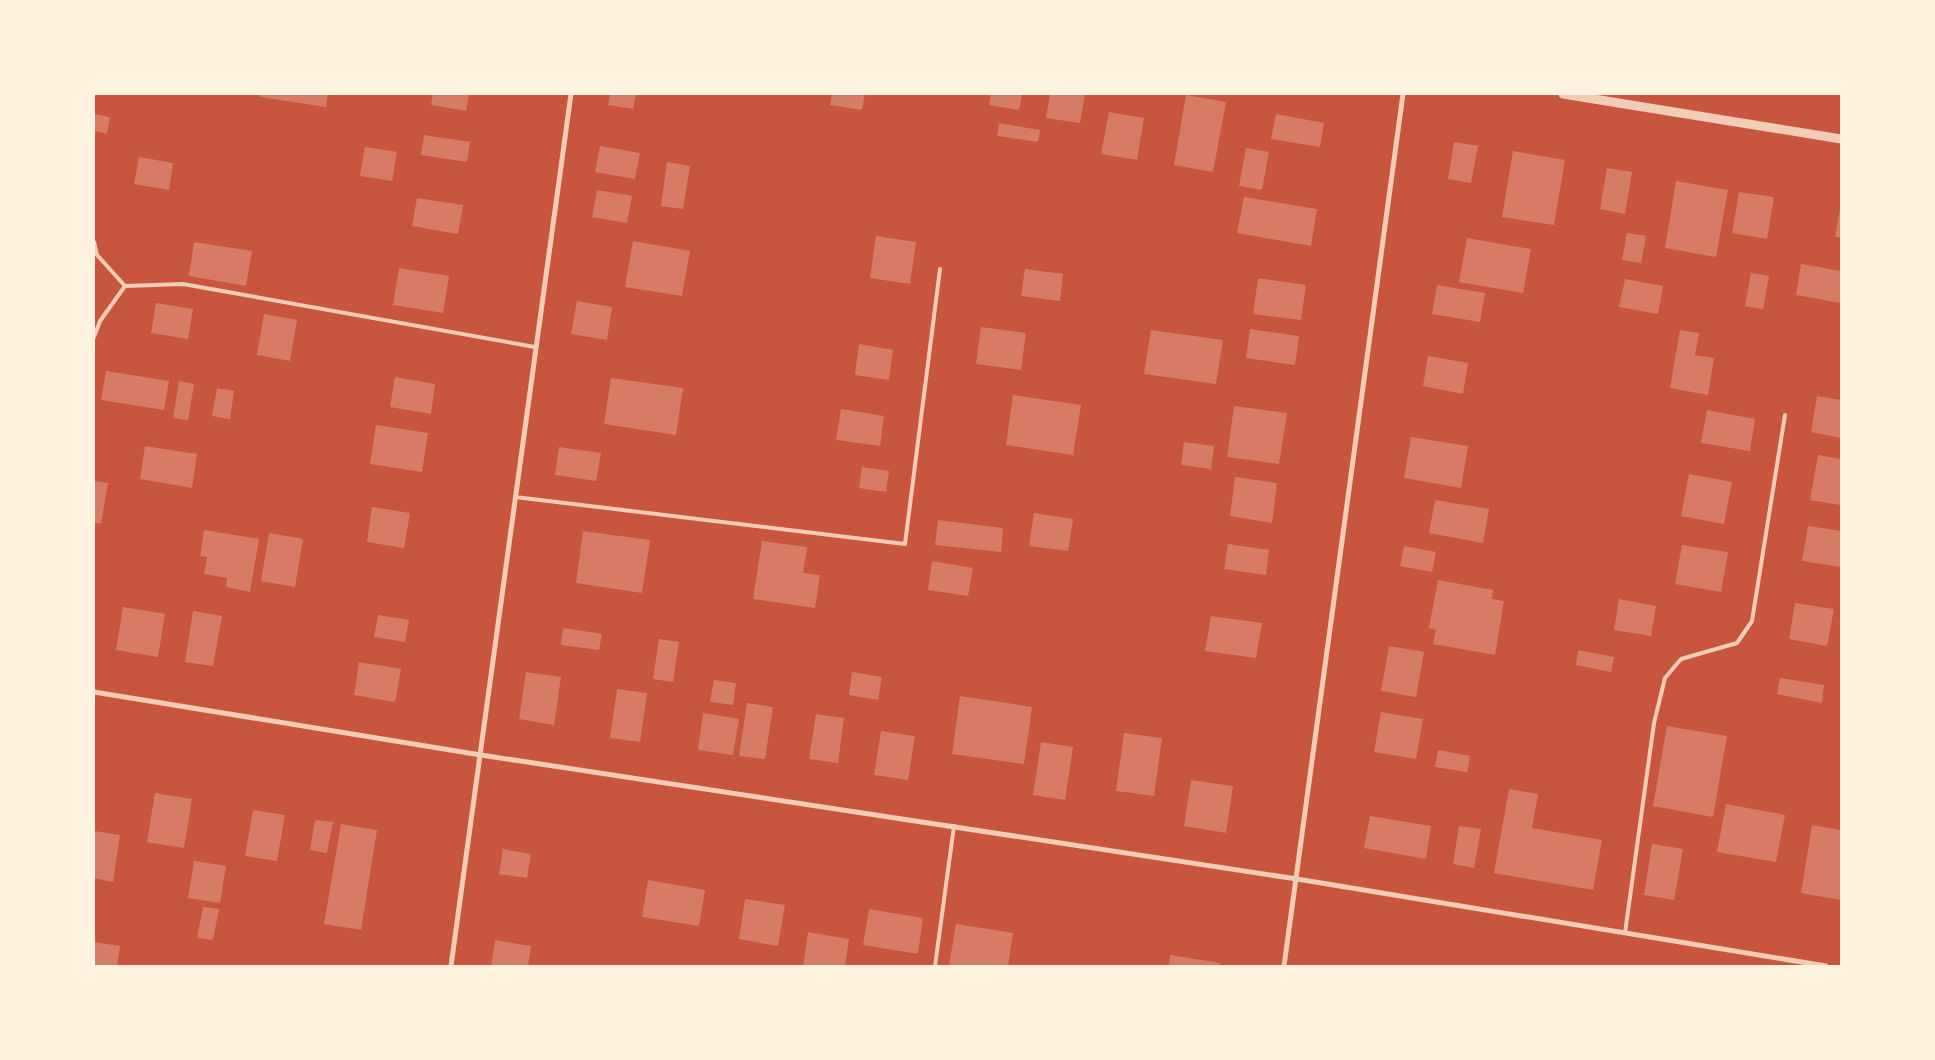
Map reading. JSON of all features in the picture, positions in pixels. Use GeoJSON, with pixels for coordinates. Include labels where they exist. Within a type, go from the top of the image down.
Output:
{"type":"FeatureCollection","features":[{"type":"Feature","properties":{"kind":"street"},"geometry":{"type":"LineString","coordinates":[[451,966],[481,755],[514,497],[571,94]]}},
{"type":"Feature","properties":{"kind":"street"},"geometry":{"type":"LineString","coordinates":[[1284,966],[1403,94]]}},
{"type":"Feature","properties":{"kind":"street"},"geometry":{"type":"LineString","coordinates":[[1563,94],[1841,139]]}},
{"type":"Feature","properties":{"kind":"street"},"geometry":{"type":"LineString","coordinates":[[94,692],[481,755],[1297,879],[1625,933],[1794,964],[1826,966]]}},
{"type":"Feature","properties":{"kind":"lane"},"geometry":{"type":"LineString","coordinates":[[94,242],[97,255],[125,286],[183,284],[535,347]]}},
{"type":"Feature","properties":{"kind":"lane"},"geometry":{"type":"LineString","coordinates":[[514,497],[905,544],[940,269]]}},
{"type":"Feature","properties":{"kind":"lane"},"geometry":{"type":"LineString","coordinates":[[94,337],[100,322],[125,286]]}},
{"type":"Feature","properties":{"kind":"lane"},"geometry":{"type":"LineString","coordinates":[[1625,933],[1654,723],[1665,678],[1681,659],[1737,643],[1752,621],[1785,415]]}},
{"type":"Feature","properties":{"kind":"lane"},"geometry":{"type":"LineString","coordinates":[[935,966],[954,826]]}},
{"type":"Feature","properties":{"kind":"building"},"geometry":{"type":"Polygon","coordinates":[[[260,94],[328,94],[326,107],[260,97],[260,94]]]}},
{"type":"Feature","properties":{"kind":"building"},"geometry":{"type":"Polygon","coordinates":[[[433,94],[469,94],[466,111],[431,105],[433,94]]]}},
{"type":"Feature","properties":{"kind":"building"},"geometry":{"type":"Polygon","coordinates":[[[610,94],[636,94],[633,109],[608,105],[610,94]]]}},
{"type":"Feature","properties":{"kind":"building"},"geometry":{"type":"Polygon","coordinates":[[[832,94],[865,94],[862,110],[830,105],[832,94]]]}},
{"type":"Feature","properties":{"kind":"building"},"geometry":{"type":"Polygon","coordinates":[[[991,94],[1022,94],[1019,110],[989,105],[991,94]]]}},
{"type":"Feature","properties":{"kind":"building"},"geometry":{"type":"Polygon","coordinates":[[[1050,94],[1085,94],[1080,123],[1046,118],[1050,94]]]}},
{"type":"Feature","properties":{"kind":"building"},"geometry":{"type":"Polygon","coordinates":[[[1186,95],[1226,102],[1213,172],[1174,165],[1186,95]]]}},
{"type":"Feature","properties":{"kind":"building"},"geometry":{"type":"Polygon","coordinates":[[[1109,112],[1144,118],[1137,160],[1101,154],[1109,112]]]}},
{"type":"Feature","properties":{"kind":"building"},"geometry":{"type":"Polygon","coordinates":[[[94,114],[110,117],[107,134],[94,131],[94,114]]]}},
{"type":"Feature","properties":{"kind":"building"},"geometry":{"type":"Polygon","coordinates":[[[1276,114],[1324,123],[1320,147],[1271,139],[1276,114]]]}},
{"type":"Feature","properties":{"kind":"building"},"geometry":{"type":"Polygon","coordinates":[[[999,123],[1040,130],[1038,142],[997,136],[999,123]]]}},
{"type":"Feature","properties":{"kind":"building"},"geometry":{"type":"Polygon","coordinates":[[[424,135],[470,142],[467,162],[421,155],[424,135]]]}},
{"type":"Feature","properties":{"kind":"building"},"geometry":{"type":"Polygon","coordinates":[[[1454,142],[1478,146],[1471,183],[1448,179],[1454,142]]]}},
{"type":"Feature","properties":{"kind":"building"},"geometry":{"type":"Polygon","coordinates":[[[600,146],[640,153],[635,179],[595,172],[600,146]]]}},
{"type":"Feature","properties":{"kind":"building"},"geometry":{"type":"Polygon","coordinates":[[[365,147],[397,152],[392,181],[360,176],[365,147]]]}},
{"type":"Feature","properties":{"kind":"building"},"geometry":{"type":"Polygon","coordinates":[[[1246,148],[1269,152],[1262,190],[1239,186],[1246,148]]]}},
{"type":"Feature","properties":{"kind":"building"},"geometry":{"type":"Polygon","coordinates":[[[1513,151],[1565,160],[1554,225],[1502,217],[1513,151]]]}},
{"type":"Feature","properties":{"kind":"building"},"geometry":{"type":"Polygon","coordinates":[[[139,157],[173,163],[169,190],[134,184],[139,157]]]}},
{"type":"Feature","properties":{"kind":"building"},"geometry":{"type":"Polygon","coordinates":[[[667,162],[690,166],[683,209],[661,206],[667,162]]]}},
{"type":"Feature","properties":{"kind":"building"},"geometry":{"type":"Polygon","coordinates":[[[1607,168],[1632,172],[1625,214],[1600,209],[1607,168]]]}},
{"type":"Feature","properties":{"kind":"building"},"geometry":{"type":"Polygon","coordinates":[[[1676,181],[1728,190],[1716,257],[1665,248],[1676,181]]]}},
{"type":"Feature","properties":{"kind":"building"},"geometry":{"type":"Polygon","coordinates":[[[597,190],[632,196],[627,223],[592,217],[597,190]]]}},
{"type":"Feature","properties":{"kind":"building"},"geometry":{"type":"Polygon","coordinates":[[[1739,192],[1774,197],[1767,239],[1732,233],[1739,192]]]}},
{"type":"Feature","properties":{"kind":"building"},"geometry":{"type":"Polygon","coordinates":[[[1244,197],[1317,209],[1311,246],[1237,233],[1244,197]]]}},
{"type":"Feature","properties":{"kind":"building"},"geometry":{"type":"Polygon","coordinates":[[[417,198],[463,205],[458,234],[412,226],[417,198]]]}},
{"type":"Feature","properties":{"kind":"building"},"geometry":{"type":"Polygon","coordinates":[[[1841,208],[1841,238],[1835,237],[1841,208]]]}},
{"type":"Feature","properties":{"kind":"building"},"geometry":{"type":"Polygon","coordinates":[[[1627,233],[1646,236],[1641,263],[1622,260],[1627,233]]]}},
{"type":"Feature","properties":{"kind":"building"},"geometry":{"type":"Polygon","coordinates":[[[876,236],[916,242],[910,284],[870,278],[876,236]]]}},
{"type":"Feature","properties":{"kind":"building"},"geometry":{"type":"Polygon","coordinates":[[[1467,238],[1531,249],[1523,293],[1459,282],[1467,238]]]}},
{"type":"Feature","properties":{"kind":"building"},"geometry":{"type":"Polygon","coordinates":[[[633,241],[690,251],[682,296],[625,287],[633,241]]]}},
{"type":"Feature","properties":{"kind":"building"},"geometry":{"type":"Polygon","coordinates":[[[194,242],[252,251],[246,286],[189,276],[194,242]]]}},
{"type":"Feature","properties":{"kind":"building"},"geometry":{"type":"Polygon","coordinates":[[[1801,264],[1841,271],[1841,303],[1796,295],[1801,264]]]}},
{"type":"Feature","properties":{"kind":"building"},"geometry":{"type":"Polygon","coordinates":[[[399,268],[449,276],[443,313],[393,305],[399,268]]]}},
{"type":"Feature","properties":{"kind":"building"},"geometry":{"type":"Polygon","coordinates":[[[1025,269],[1063,274],[1060,301],[1021,296],[1025,269]]]}},
{"type":"Feature","properties":{"kind":"building"},"geometry":{"type":"Polygon","coordinates":[[[1751,273],[1769,276],[1763,309],[1745,306],[1751,273]]]}},
{"type":"Feature","properties":{"kind":"building"},"geometry":{"type":"Polygon","coordinates":[[[1258,278],[1306,285],[1301,320],[1253,314],[1258,278]]]}},
{"type":"Feature","properties":{"kind":"building"},"geometry":{"type":"Polygon","coordinates":[[[1625,279],[1663,286],[1658,314],[1619,307],[1625,279]]]}},
{"type":"Feature","properties":{"kind":"building"},"geometry":{"type":"Polygon","coordinates":[[[1437,285],[1485,293],[1480,322],[1432,314],[1437,285]]]}},
{"type":"Feature","properties":{"kind":"building"},"geometry":{"type":"Polygon","coordinates":[[[577,301],[612,307],[607,340],[571,334],[577,301]]]}},
{"type":"Feature","properties":{"kind":"building"},"geometry":{"type":"Polygon","coordinates":[[[156,303],[193,309],[188,339],[151,333],[156,303]]]}},
{"type":"Feature","properties":{"kind":"building"},"geometry":{"type":"Polygon","coordinates":[[[264,314],[297,320],[290,361],[257,355],[264,314]]]}},
{"type":"Feature","properties":{"kind":"building"},"geometry":{"type":"Polygon","coordinates":[[[981,327],[1026,333],[1021,370],[976,364],[981,327]]]}},
{"type":"Feature","properties":{"kind":"building"},"geometry":{"type":"Polygon","coordinates":[[[1250,329],[1299,336],[1295,365],[1246,358],[1250,329]]]}},
{"type":"Feature","properties":{"kind":"building"},"geometry":{"type":"Polygon","coordinates":[[[1151,330],[1223,340],[1216,384],[1144,374],[1151,330]]]}},
{"type":"Feature","properties":{"kind":"building"},"geometry":{"type":"Polygon","coordinates":[[[1680,330],[1699,333],[1695,355],[1714,358],[1708,395],[1670,388],[1680,330]]]}},
{"type":"Feature","properties":{"kind":"building"},"geometry":{"type":"Polygon","coordinates":[[[859,344],[893,350],[889,380],[855,375],[859,344]]]}},
{"type":"Feature","properties":{"kind":"building"},"geometry":{"type":"Polygon","coordinates":[[[1428,356],[1468,363],[1463,394],[1423,386],[1428,356]]]}},
{"type":"Feature","properties":{"kind":"building"},"geometry":{"type":"Polygon","coordinates":[[[106,371],[169,381],[164,410],[101,400],[106,371]]]}},
{"type":"Feature","properties":{"kind":"building"},"geometry":{"type":"Polygon","coordinates":[[[395,377],[435,384],[431,414],[390,407],[395,377]]]}},
{"type":"Feature","properties":{"kind":"building"},"geometry":{"type":"Polygon","coordinates":[[[611,378],[683,388],[676,435],[604,424],[611,378]]]}},
{"type":"Feature","properties":{"kind":"building"},"geometry":{"type":"Polygon","coordinates":[[[179,381],[194,384],[188,420],[173,418],[179,381]]]}},
{"type":"Feature","properties":{"kind":"building"},"geometry":{"type":"Polygon","coordinates":[[[217,388],[234,391],[230,419],[212,416],[217,388]]]}},
{"type":"Feature","properties":{"kind":"building"},"geometry":{"type":"Polygon","coordinates":[[[1013,395],[1081,405],[1073,455],[1006,445],[1013,395]]]}},
{"type":"Feature","properties":{"kind":"building"},"geometry":{"type":"Polygon","coordinates":[[[1817,396],[1841,400],[1841,438],[1811,432],[1817,396]]]}},
{"type":"Feature","properties":{"kind":"building"},"geometry":{"type":"Polygon","coordinates":[[[1234,406],[1287,413],[1279,464],[1227,457],[1234,406]]]}},
{"type":"Feature","properties":{"kind":"building"},"geometry":{"type":"Polygon","coordinates":[[[841,409],[884,416],[880,446],[836,440],[841,409]]]}},
{"type":"Feature","properties":{"kind":"building"},"geometry":{"type":"Polygon","coordinates":[[[1707,410],[1755,419],[1750,451],[1701,443],[1707,410]]]}},
{"type":"Feature","properties":{"kind":"building"},"geometry":{"type":"Polygon","coordinates":[[[376,425],[428,433],[422,472],[370,464],[376,425]]]}},
{"type":"Feature","properties":{"kind":"building"},"geometry":{"type":"Polygon","coordinates":[[[1411,437],[1468,446],[1461,488],[1404,478],[1411,437]]]}},
{"type":"Feature","properties":{"kind":"building"},"geometry":{"type":"Polygon","coordinates":[[[1184,442],[1214,446],[1211,469],[1181,465],[1184,442]]]}},
{"type":"Feature","properties":{"kind":"building"},"geometry":{"type":"Polygon","coordinates":[[[145,446],[197,454],[192,488],[140,479],[145,446]]]}},
{"type":"Feature","properties":{"kind":"building"},"geometry":{"type":"Polygon","coordinates":[[[559,447],[601,453],[596,481],[555,475],[559,447]]]}},
{"type":"Feature","properties":{"kind":"building"},"geometry":{"type":"Polygon","coordinates":[[[1818,455],[1841,459],[1841,505],[1810,500],[1818,455]]]}},
{"type":"Feature","properties":{"kind":"building"},"geometry":{"type":"Polygon","coordinates":[[[862,467],[889,471],[886,492],[859,488],[862,467]]]}},
{"type":"Feature","properties":{"kind":"building"},"geometry":{"type":"Polygon","coordinates":[[[1689,474],[1732,482],[1724,524],[1681,516],[1689,474]]]}},
{"type":"Feature","properties":{"kind":"building"},"geometry":{"type":"Polygon","coordinates":[[[1235,477],[1277,483],[1272,523],[1230,516],[1235,477]]]}},
{"type":"Feature","properties":{"kind":"building"},"geometry":{"type":"Polygon","coordinates":[[[94,481],[108,483],[101,524],[94,522],[94,481]]]}},
{"type":"Feature","properties":{"kind":"building"},"geometry":{"type":"Polygon","coordinates":[[[1435,500],[1489,509],[1483,543],[1429,533],[1435,500]]]}},
{"type":"Feature","properties":{"kind":"building"},"geometry":{"type":"Polygon","coordinates":[[[372,507],[410,513],[404,548],[367,542],[372,507]]]}},
{"type":"Feature","properties":{"kind":"building"},"geometry":{"type":"Polygon","coordinates":[[[1034,513],[1073,519],[1068,551],[1029,546],[1034,513]]]}},
{"type":"Feature","properties":{"kind":"building"},"geometry":{"type":"Polygon","coordinates":[[[938,520],[1003,528],[1001,552],[935,545],[938,520]]]}},
{"type":"Feature","properties":{"kind":"building"},"geometry":{"type":"Polygon","coordinates":[[[1808,526],[1841,531],[1841,567],[1802,561],[1808,526]]]}},
{"type":"Feature","properties":{"kind":"building"},"geometry":{"type":"Polygon","coordinates":[[[204,530],[259,539],[250,592],[226,587],[227,578],[204,574],[207,557],[200,556],[204,530]]]}},
{"type":"Feature","properties":{"kind":"building"},"geometry":{"type":"Polygon","coordinates":[[[583,531],[650,540],[642,593],[576,583],[583,531]]]}},
{"type":"Feature","properties":{"kind":"building"},"geometry":{"type":"Polygon","coordinates":[[[269,533],[303,539],[295,587],[261,581],[269,533]]]}},
{"type":"Feature","properties":{"kind":"building"},"geometry":{"type":"Polygon","coordinates":[[[762,541],[807,547],[803,573],[820,575],[815,608],[753,599],[762,541]]]}},
{"type":"Feature","properties":{"kind":"building"},"geometry":{"type":"Polygon","coordinates":[[[1228,544],[1269,550],[1266,575],[1224,569],[1228,544]]]}},
{"type":"Feature","properties":{"kind":"building"},"geometry":{"type":"Polygon","coordinates":[[[1682,545],[1728,552],[1721,592],[1675,584],[1682,545]]]}},
{"type":"Feature","properties":{"kind":"building"},"geometry":{"type":"Polygon","coordinates":[[[1404,546],[1436,552],[1432,572],[1400,566],[1404,546]]]}},
{"type":"Feature","properties":{"kind":"building"},"geometry":{"type":"Polygon","coordinates":[[[932,561],[973,568],[968,596],[928,590],[932,561]]]}},
{"type":"Feature","properties":{"kind":"building"},"geometry":{"type":"Polygon","coordinates":[[[1438,580],[1493,590],[1492,599],[1504,601],[1495,655],[1433,644],[1436,630],[1429,628],[1438,580]]]}},
{"type":"Feature","properties":{"kind":"building"},"geometry":{"type":"Polygon","coordinates":[[[1619,599],[1656,606],[1651,636],[1614,630],[1619,599]]]}},
{"type":"Feature","properties":{"kind":"building"},"geometry":{"type":"Polygon","coordinates":[[[1795,603],[1834,609],[1827,646],[1789,639],[1795,603]]]}},
{"type":"Feature","properties":{"kind":"building"},"geometry":{"type":"Polygon","coordinates":[[[123,607],[165,614],[158,657],[116,650],[123,607]]]}},
{"type":"Feature","properties":{"kind":"building"},"geometry":{"type":"Polygon","coordinates":[[[193,611],[222,616],[213,666],[185,662],[193,611]]]}},
{"type":"Feature","properties":{"kind":"building"},"geometry":{"type":"Polygon","coordinates":[[[378,615],[409,620],[405,642],[374,637],[378,615]]]}},
{"type":"Feature","properties":{"kind":"building"},"geometry":{"type":"Polygon","coordinates":[[[1211,616],[1262,623],[1256,658],[1205,651],[1211,616]]]}},
{"type":"Feature","properties":{"kind":"building"},"geometry":{"type":"Polygon","coordinates":[[[563,628],[602,634],[599,650],[561,645],[563,628]]]}},
{"type":"Feature","properties":{"kind":"building"},"geometry":{"type":"Polygon","coordinates":[[[659,639],[679,642],[673,682],[653,679],[659,639]]]}},
{"type":"Feature","properties":{"kind":"building"},"geometry":{"type":"Polygon","coordinates":[[[1389,646],[1424,652],[1416,697],[1381,691],[1389,646]]]}},
{"type":"Feature","properties":{"kind":"building"},"geometry":{"type":"Polygon","coordinates":[[[1578,650],[1614,657],[1611,672],[1576,665],[1578,650]]]}},
{"type":"Feature","properties":{"kind":"building"},"geometry":{"type":"Polygon","coordinates":[[[359,662],[401,669],[395,702],[354,695],[359,662]]]}},
{"type":"Feature","properties":{"kind":"building"},"geometry":{"type":"Polygon","coordinates":[[[526,672],[561,677],[554,725],[519,719],[526,672]]]}},
{"type":"Feature","properties":{"kind":"building"},"geometry":{"type":"Polygon","coordinates":[[[852,672],[882,677],[878,700],[849,695],[852,672]]]}},
{"type":"Feature","properties":{"kind":"building"},"geometry":{"type":"Polygon","coordinates":[[[1780,678],[1824,685],[1822,703],[1777,694],[1780,678]]]}},
{"type":"Feature","properties":{"kind":"building"},"geometry":{"type":"Polygon","coordinates":[[[714,680],[736,683],[733,705],[710,702],[714,680]]]}},
{"type":"Feature","properties":{"kind":"building"},"geometry":{"type":"Polygon","coordinates":[[[617,689],[647,693],[640,742],[610,738],[617,689]]]}},
{"type":"Feature","properties":{"kind":"building"},"geometry":{"type":"Polygon","coordinates":[[[960,696],[1032,707],[1024,764],[952,754],[960,696]]]}},
{"type":"Feature","properties":{"kind":"building"},"geometry":{"type":"Polygon","coordinates":[[[747,703],[773,707],[765,759],[739,756],[747,703]]]}},
{"type":"Feature","properties":{"kind":"building"},"geometry":{"type":"Polygon","coordinates":[[[1381,712],[1423,719],[1416,759],[1374,752],[1381,712]]]}},
{"type":"Feature","properties":{"kind":"building"},"geometry":{"type":"Polygon","coordinates":[[[703,713],[739,719],[733,755],[698,750],[703,713]]]}},
{"type":"Feature","properties":{"kind":"building"},"geometry":{"type":"Polygon","coordinates":[[[816,714],[844,718],[838,763],[809,759],[816,714]]]}},
{"type":"Feature","properties":{"kind":"building"},"geometry":{"type":"Polygon","coordinates":[[[1667,726],[1727,736],[1713,817],[1653,806],[1667,726]]]}},
{"type":"Feature","properties":{"kind":"building"},"geometry":{"type":"Polygon","coordinates":[[[881,731],[915,736],[908,780],[874,775],[881,731]]]}},
{"type":"Feature","properties":{"kind":"building"},"geometry":{"type":"Polygon","coordinates":[[[1124,733],[1162,738],[1154,796],[1116,791],[1124,733]]]}},
{"type":"Feature","properties":{"kind":"building"},"geometry":{"type":"Polygon","coordinates":[[[1041,742],[1073,747],[1065,800],[1033,795],[1041,742]]]}},
{"type":"Feature","properties":{"kind":"building"},"geometry":{"type":"Polygon","coordinates":[[[1438,750],[1470,756],[1467,772],[1435,767],[1438,750]]]}},
{"type":"Feature","properties":{"kind":"building"},"geometry":{"type":"Polygon","coordinates":[[[1191,780],[1233,786],[1226,833],[1184,826],[1191,780]]]}},
{"type":"Feature","properties":{"kind":"building"},"geometry":{"type":"Polygon","coordinates":[[[1509,789],[1538,794],[1532,828],[1602,840],[1593,890],[1494,873],[1509,789]]]}},
{"type":"Feature","properties":{"kind":"building"},"geometry":{"type":"Polygon","coordinates":[[[155,793],[192,799],[184,848],[147,842],[155,793]]]}},
{"type":"Feature","properties":{"kind":"building"},"geometry":{"type":"Polygon","coordinates":[[[1726,804],[1785,815],[1776,862],[1717,852],[1726,804]]]}},
{"type":"Feature","properties":{"kind":"building"},"geometry":{"type":"Polygon","coordinates":[[[253,810],[285,815],[277,861],[245,856],[253,810]]]}},
{"type":"Feature","properties":{"kind":"building"},"geometry":{"type":"Polygon","coordinates":[[[1370,816],[1431,826],[1426,859],[1364,848],[1370,816]]]}},
{"type":"Feature","properties":{"kind":"building"},"geometry":{"type":"Polygon","coordinates":[[[315,820],[333,822],[327,853],[310,850],[315,820]]]}},
{"type":"Feature","properties":{"kind":"building"},"geometry":{"type":"Polygon","coordinates":[[[341,824],[377,830],[361,930],[324,924],[341,824]]]}},
{"type":"Feature","properties":{"kind":"building"},"geometry":{"type":"Polygon","coordinates":[[[1812,825],[1841,830],[1841,900],[1801,893],[1812,825]]]}},
{"type":"Feature","properties":{"kind":"building"},"geometry":{"type":"Polygon","coordinates":[[[1459,826],[1481,829],[1474,868],[1453,864],[1459,826]]]}},
{"type":"Feature","properties":{"kind":"building"},"geometry":{"type":"Polygon","coordinates":[[[94,831],[120,835],[113,882],[94,878],[94,831]]]}},
{"type":"Feature","properties":{"kind":"building"},"geometry":{"type":"Polygon","coordinates":[[[1652,844],[1683,849],[1674,900],[1644,895],[1652,844]]]}},
{"type":"Feature","properties":{"kind":"building"},"geometry":{"type":"Polygon","coordinates":[[[503,849],[531,854],[527,878],[499,874],[503,849]]]}},
{"type":"Feature","properties":{"kind":"building"},"geometry":{"type":"Polygon","coordinates":[[[194,861],[226,866],[220,903],[188,898],[194,861]]]}},
{"type":"Feature","properties":{"kind":"building"},"geometry":{"type":"Polygon","coordinates":[[[648,880],[705,890],[699,926],[642,917],[648,880]]]}},
{"type":"Feature","properties":{"kind":"building"},"geometry":{"type":"Polygon","coordinates":[[[745,899],[785,905],[778,946],[739,939],[745,899]]]}},
{"type":"Feature","properties":{"kind":"building"},"geometry":{"type":"Polygon","coordinates":[[[203,907],[219,909],[213,940],[197,938],[203,907]]]}},
{"type":"Feature","properties":{"kind":"building"},"geometry":{"type":"Polygon","coordinates":[[[869,909],[923,918],[918,954],[863,945],[869,909]]]}},
{"type":"Feature","properties":{"kind":"building"},"geometry":{"type":"Polygon","coordinates":[[[956,924],[1013,933],[1008,966],[949,966],[956,924]]]}},
{"type":"Feature","properties":{"kind":"building"},"geometry":{"type":"Polygon","coordinates":[[[808,932],[849,939],[845,966],[803,966],[808,932]]]}},
{"type":"Feature","properties":{"kind":"building"},"geometry":{"type":"Polygon","coordinates":[[[495,940],[531,946],[528,966],[491,966],[495,940]]]}},
{"type":"Feature","properties":{"kind":"building"},"geometry":{"type":"Polygon","coordinates":[[[94,942],[120,946],[117,966],[94,966],[94,942]]]}},
{"type":"Feature","properties":{"kind":"building"},"geometry":{"type":"Polygon","coordinates":[[[1170,955],[1220,963],[1220,966],[1169,966],[1170,955]]]}}]}
